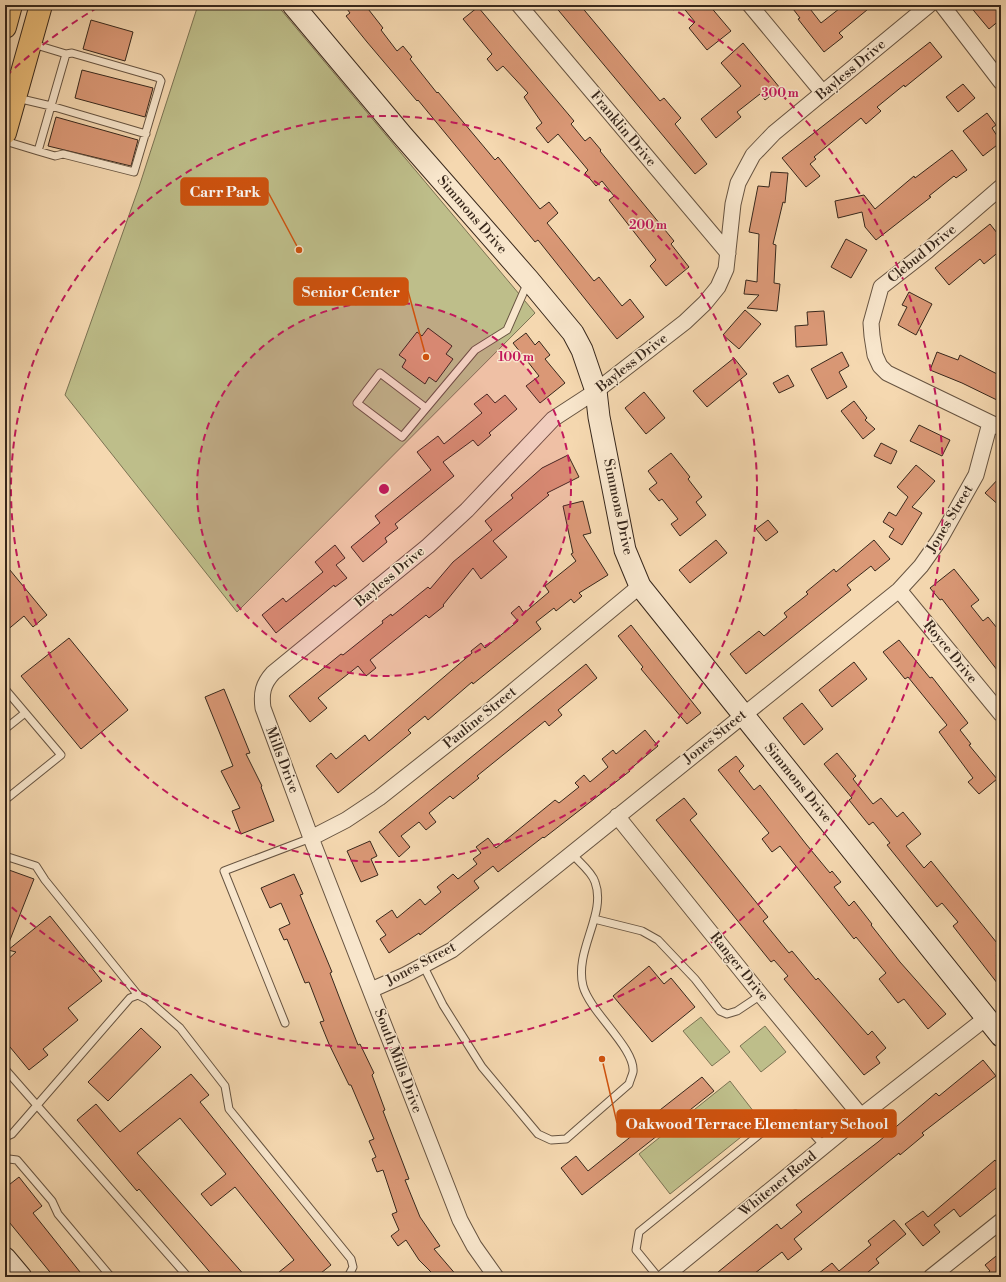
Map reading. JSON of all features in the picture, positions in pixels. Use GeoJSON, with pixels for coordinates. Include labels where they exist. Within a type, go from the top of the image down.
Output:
{"type":"FeatureCollection","features":[{"type":"Feature","properties":{"kind":"main road"},"geometry":{"type":"LineString","coordinates":[[5,26],[11,5]]}},
{"type":"Feature","properties":{"kind":"main road"},"geometry":{"type":"LineString","coordinates":[[5,133],[41,5]]}},
{"type":"Feature","properties":{"kind":"street","name":"Simmons Drive"},"geometry":{"type":"LineString","coordinates":[[293,5],[402,135],[573,333],[582,350],[596,391],[599,417],[625,550],[640,586],[663,617],[743,714],[1001,1036]]}},
{"type":"Feature","properties":{"kind":"street","name":"Franklin Drive"},"geometry":{"type":"LineString","coordinates":[[518,5],[728,253]]}},
{"type":"Feature","properties":{"kind":"street"},"geometry":{"type":"LineString","coordinates":[[750,5],[823,93]]}},
{"type":"Feature","properties":{"kind":"street","name":"Bayless Drive"},"geometry":{"type":"LineString","coordinates":[[266,680],[322,635],[434,540],[467,510],[553,420],[596,391],[685,322],[705,303],[718,287],[726,269],[733,204],[738,183],[753,154],[774,133],[929,5]]}},
{"type":"Feature","properties":{"kind":"street"},"geometry":{"type":"LineString","coordinates":[[942,5],[1001,82]]}},
{"type":"Feature","properties":{"kind":"street","name":"Clebud Drive"},"geometry":{"type":"LineString","coordinates":[[995,426],[887,373],[880,366],[876,355],[871,323],[881,287],[927,251],[1001,188]]}},
{"type":"Feature","properties":{"kind":"street","name":"Jones Street"},"geometry":{"type":"LineString","coordinates":[[371,990],[452,950],[743,714],[899,590],[921,566],[940,539],[976,475],[995,426]]}},
{"type":"Feature","properties":{"kind":"street","name":"Pauline Street"},"geometry":{"type":"LineString","coordinates":[[311,838],[346,820],[379,798],[494,708],[640,586]]}},
{"type":"Feature","properties":{"kind":"street","name":"Royce Drive"},"geometry":{"type":"LineString","coordinates":[[899,590],[1001,714]]}},
{"type":"Feature","properties":{"kind":"street","name":"Mills Drive"},"geometry":{"type":"LineString","coordinates":[[266,680],[261,695],[262,708],[311,838]]}},
{"type":"Feature","properties":{"kind":"street","name":"Ranger Drive"},"geometry":{"type":"LineString","coordinates":[[617,816],[761,995],[862,1116]]}},
{"type":"Feature","properties":{"kind":"street","name":"South Mills Drive"},"geometry":{"type":"LineString","coordinates":[[311,838],[460,1220],[474,1246],[496,1277]]}},
{"type":"Feature","properties":{"kind":"street","name":"Whitener Road"},"geometry":{"type":"LineString","coordinates":[[664,1277],[824,1146],[986,1018]]}},
{"type":"Feature","properties":{"kind":"street"},"geometry":{"type":"LineString","coordinates":[[931,1277],[1001,1221]]}},
{"type":"Feature","properties":{"kind":"street"},"geometry":{"type":"LineString","coordinates":[[5,1258],[21,1277]]}},
{"type":"Feature","properties":{"kind":"lane"},"geometry":{"type":"LineString","coordinates":[[5,142],[55,156],[63,154],[132,172],[136,170],[161,79],[72,53],[66,54],[30,44]]}},
{"type":"Feature","properties":{"kind":"lane"},"geometry":{"type":"LineString","coordinates":[[38,151],[66,54]]}},
{"type":"Feature","properties":{"kind":"lane"},"geometry":{"type":"LineString","coordinates":[[15,97],[146,134]]}},
{"type":"Feature","properties":{"kind":"lane"},"geometry":{"type":"LineString","coordinates":[[426,408],[380,373],[357,403],[402,437],[475,350],[508,330],[528,280]]}},
{"type":"Feature","properties":{"kind":"lane"},"geometry":{"type":"LineString","coordinates":[[5,689],[60,755],[5,800]]}},
{"type":"Feature","properties":{"kind":"lane"},"geometry":{"type":"LineString","coordinates":[[5,729],[25,713]]}},
{"type":"Feature","properties":{"kind":"lane"},"geometry":{"type":"LineString","coordinates":[[285,1023],[224,871],[311,838]]}},
{"type":"Feature","properties":{"kind":"lane"},"geometry":{"type":"LineString","coordinates":[[423,965],[443,1004],[482,1067],[538,1134],[551,1140],[566,1139],[629,1084],[633,1071],[629,1055],[598,1013],[584,987],[582,959],[594,918],[598,896],[595,881],[572,854]]}},
{"type":"Feature","properties":{"kind":"lane"},"geometry":{"type":"LineString","coordinates":[[5,856],[36,866],[45,880],[138,995],[148,1000],[180,1028],[225,1086],[229,1109],[351,1259],[353,1267],[348,1277]]}},
{"type":"Feature","properties":{"kind":"lane"},"geometry":{"type":"LineString","coordinates":[[594,918],[642,931],[658,940],[695,979],[720,1011],[727,1014],[737,1011],[761,995]]}},
{"type":"Feature","properties":{"kind":"lane"},"geometry":{"type":"LineString","coordinates":[[5,1137],[12,1134],[130,998],[138,995]]}},
{"type":"Feature","properties":{"kind":"lane"},"geometry":{"type":"LineString","coordinates":[[5,1069],[188,1277]]}},
{"type":"Feature","properties":{"kind":"lane"},"geometry":{"type":"LineString","coordinates":[[658,1277],[636,1250],[639,1232],[781,1116],[796,1114],[824,1146]]}},
{"type":"Feature","properties":{"kind":"lane"},"geometry":{"type":"LineString","coordinates":[[6,1159],[17,1160],[52,1201],[58,1214],[111,1277]]}},
{"type":"Feature","properties":{"kind":"green space"},"geometry":{"type":"Polygon","coordinates":[[[198,5],[277,5],[535,313],[237,612],[65,395],[139,187],[198,5]]]}},
{"type":"Feature","properties":{"kind":"green space"},"geometry":{"type":"Polygon","coordinates":[[[701,1017],[730,1052],[712,1066],[683,1031],[701,1017]]]}},
{"type":"Feature","properties":{"kind":"green space"},"geometry":{"type":"Polygon","coordinates":[[[765,1026],[786,1052],[761,1072],[740,1046],[765,1026]]]}},
{"type":"Feature","properties":{"kind":"green space"},"geometry":{"type":"Polygon","coordinates":[[[730,1081],[761,1121],[670,1194],[639,1154],[730,1081]]]}},
{"type":"Feature","properties":{"kind":"building"},"geometry":{"type":"Polygon","coordinates":[[[344,5],[365,5],[383,28],[381,30],[397,51],[403,46],[412,57],[410,59],[437,93],[438,92],[495,160],[498,157],[540,209],[549,202],[558,213],[547,223],[594,281],[599,277],[622,306],[630,299],[644,317],[617,339],[538,240],[535,242],[418,100],[417,101],[367,42],[346,16],[350,13],[344,5]]]}},
{"type":"Feature","properties":{"kind":"building"},"geometry":{"type":"Polygon","coordinates":[[[554,5],[580,5],[660,101],[664,98],[681,118],[675,124],[707,164],[695,174],[554,5]]]}},
{"type":"Feature","properties":{"kind":"building"},"geometry":{"type":"Polygon","coordinates":[[[681,5],[709,5],[731,31],[707,50],[689,28],[695,22],[681,5]]]}},
{"type":"Feature","properties":{"kind":"building"},"geometry":{"type":"Polygon","coordinates":[[[790,5],[807,5],[821,23],[844,5],[873,5],[839,33],[843,37],[824,52],[798,19],[800,18],[790,5]]]}},
{"type":"Feature","properties":{"kind":"building"},"geometry":{"type":"Polygon","coordinates":[[[969,5],[1001,5],[1001,19],[989,29],[969,5]]]}},
{"type":"Feature","properties":{"kind":"building"},"geometry":{"type":"Polygon","coordinates":[[[478,7],[574,121],[571,124],[585,141],[590,137],[674,241],[671,244],[689,267],[666,286],[650,266],[656,260],[609,200],[614,196],[602,181],[596,186],[585,173],[588,170],[558,134],[548,143],[536,128],[542,123],[524,97],[528,93],[503,66],[497,71],[487,59],[492,54],[463,19],[478,7]]]}},
{"type":"Feature","properties":{"kind":"building"},"geometry":{"type":"Polygon","coordinates":[[[91,20],[133,32],[125,61],[83,49],[91,20]]]}},
{"type":"Feature","properties":{"kind":"building"},"geometry":{"type":"Polygon","coordinates":[[[930,42],[942,57],[905,87],[904,85],[877,107],[881,111],[866,124],[861,118],[814,157],[816,159],[810,164],[820,176],[806,187],[782,158],[930,42]]]}},
{"type":"Feature","properties":{"kind":"building"},"geometry":{"type":"Polygon","coordinates":[[[743,43],[780,88],[765,100],[760,94],[737,112],[741,117],[716,138],[701,119],[741,86],[721,63],[743,43]]]}},
{"type":"Feature","properties":{"kind":"building"},"geometry":{"type":"Polygon","coordinates":[[[82,70],[153,88],[145,117],[75,98],[82,70]]]}},
{"type":"Feature","properties":{"kind":"building"},"geometry":{"type":"Polygon","coordinates":[[[963,84],[975,98],[958,112],[946,97],[963,84]]]}},
{"type":"Feature","properties":{"kind":"building"},"geometry":{"type":"Polygon","coordinates":[[[987,113],[996,125],[992,128],[1001,142],[983,156],[963,131],[987,113]]]}},
{"type":"Feature","properties":{"kind":"building"},"geometry":{"type":"Polygon","coordinates":[[[56,117],[138,140],[131,166],[48,146],[56,117]]]}},
{"type":"Feature","properties":{"kind":"building"},"geometry":{"type":"Polygon","coordinates":[[[952,150],[967,170],[956,178],[954,176],[929,196],[931,197],[876,240],[865,227],[862,212],[838,218],[835,201],[864,195],[875,209],[914,176],[915,178],[952,150]]]}},
{"type":"Feature","properties":{"kind":"building"},"geometry":{"type":"Polygon","coordinates":[[[771,172],[788,173],[785,203],[783,202],[773,244],[776,245],[774,283],[780,284],[777,311],[747,308],[759,295],[744,294],[746,280],[757,282],[759,234],[749,232],[758,186],[769,187],[771,172]]]}},
{"type":"Feature","properties":{"kind":"building"},"geometry":{"type":"Polygon","coordinates":[[[990,224],[1001,238],[1001,250],[984,264],[980,259],[949,285],[935,268],[990,224]]]}},
{"type":"Feature","properties":{"kind":"building"},"geometry":{"type":"Polygon","coordinates":[[[846,239],[867,250],[851,278],[831,267],[846,239]]]}},
{"type":"Feature","properties":{"kind":"building"},"geometry":{"type":"Polygon","coordinates":[[[909,292],[932,304],[916,335],[898,325],[907,307],[902,305],[909,292]]]}},
{"type":"Feature","properties":{"kind":"building"},"geometry":{"type":"Polygon","coordinates":[[[745,310],[761,324],[739,349],[723,335],[745,310]]]}},
{"type":"Feature","properties":{"kind":"building"},"geometry":{"type":"Polygon","coordinates":[[[824,311],[827,345],[796,347],[795,326],[808,325],[807,312],[824,311]]]}},
{"type":"Feature","properties":{"kind":"building"},"geometry":{"type":"Polygon","coordinates":[[[428,328],[452,346],[446,354],[453,359],[436,382],[429,377],[425,384],[402,367],[406,360],[399,355],[417,332],[422,336],[428,328]]]}},
{"type":"Feature","properties":{"kind":"building"},"geometry":{"type":"Polygon","coordinates":[[[526,333],[535,345],[539,341],[550,355],[545,359],[565,383],[540,403],[526,386],[539,376],[513,343],[526,333]]]}},
{"type":"Feature","properties":{"kind":"building"},"geometry":{"type":"Polygon","coordinates":[[[842,352],[849,366],[839,372],[847,387],[827,399],[811,369],[842,352]]]}},
{"type":"Feature","properties":{"kind":"building"},"geometry":{"type":"Polygon","coordinates":[[[937,352],[958,360],[960,355],[1001,376],[1001,402],[962,383],[930,370],[937,352]]]}},
{"type":"Feature","properties":{"kind":"building"},"geometry":{"type":"Polygon","coordinates":[[[734,358],[747,374],[707,407],[693,391],[734,358]]]}},
{"type":"Feature","properties":{"kind":"building"},"geometry":{"type":"Polygon","coordinates":[[[788,375],[794,386],[779,393],[773,383],[788,375]]]}},
{"type":"Feature","properties":{"kind":"building"},"geometry":{"type":"Polygon","coordinates":[[[644,392],[665,418],[646,434],[625,408],[644,392]]]}},
{"type":"Feature","properties":{"kind":"building"},"geometry":{"type":"Polygon","coordinates":[[[487,394],[495,403],[505,395],[517,409],[489,433],[491,435],[478,446],[473,440],[443,462],[454,476],[395,524],[398,528],[385,538],[387,542],[363,562],[351,547],[380,523],[375,516],[431,470],[417,452],[438,436],[444,444],[482,413],[474,404],[487,394]]]}},
{"type":"Feature","properties":{"kind":"building"},"geometry":{"type":"Polygon","coordinates":[[[854,401],[867,418],[865,420],[875,429],[863,439],[841,411],[854,401]]]}},
{"type":"Feature","properties":{"kind":"building"},"geometry":{"type":"Polygon","coordinates":[[[919,425],[950,440],[942,456],[910,441],[919,425]]]}},
{"type":"Feature","properties":{"kind":"building"},"geometry":{"type":"Polygon","coordinates":[[[881,443],[897,451],[891,464],[874,456],[881,443]]]}},
{"type":"Feature","properties":{"kind":"building"},"geometry":{"type":"Polygon","coordinates":[[[671,453],[690,477],[688,479],[702,497],[696,502],[706,515],[680,536],[671,524],[678,519],[662,499],[659,501],[649,489],[657,483],[648,471],[671,453]]]}},
{"type":"Feature","properties":{"kind":"building"},"geometry":{"type":"Polygon","coordinates":[[[568,455],[579,477],[547,493],[549,495],[493,541],[507,557],[481,579],[473,568],[443,605],[444,606],[429,618],[426,615],[370,660],[376,668],[366,676],[358,666],[318,698],[327,708],[310,722],[289,696],[341,654],[343,655],[383,623],[382,621],[391,614],[392,616],[428,587],[430,589],[453,562],[492,530],[485,521],[513,498],[511,495],[542,468],[568,455]]]}},
{"type":"Feature","properties":{"kind":"building"},"geometry":{"type":"Polygon","coordinates":[[[916,465],[935,481],[912,507],[922,513],[902,545],[889,537],[894,529],[883,522],[889,512],[896,516],[908,497],[897,487],[916,465]]]}},
{"type":"Feature","properties":{"kind":"building"},"geometry":{"type":"Polygon","coordinates":[[[1001,476],[1001,507],[985,493],[1001,476]]]}},
{"type":"Feature","properties":{"kind":"building"},"geometry":{"type":"Polygon","coordinates":[[[583,501],[591,533],[583,535],[608,575],[579,593],[582,596],[574,603],[571,599],[556,611],[554,608],[536,622],[541,629],[473,684],[472,682],[428,720],[425,716],[408,730],[411,733],[338,793],[316,766],[331,753],[336,759],[365,735],[369,741],[472,653],[471,651],[481,643],[485,648],[518,621],[511,613],[519,606],[524,613],[549,592],[545,586],[576,561],[571,554],[573,553],[563,506],[583,501]]]}},
{"type":"Feature","properties":{"kind":"building"},"geometry":{"type":"Polygon","coordinates":[[[768,520],[778,532],[766,541],[756,529],[768,520]]]}},
{"type":"Feature","properties":{"kind":"building"},"geometry":{"type":"Polygon","coordinates":[[[716,540],[727,553],[690,583],[679,570],[716,540]]]}},
{"type":"Feature","properties":{"kind":"building"},"geometry":{"type":"Polygon","coordinates":[[[874,540],[890,559],[875,571],[871,566],[847,585],[851,590],[746,674],[730,654],[759,631],[764,636],[787,617],[784,613],[808,594],[806,592],[834,569],[836,572],[874,540]]]}},
{"type":"Feature","properties":{"kind":"building"},"geometry":{"type":"Polygon","coordinates":[[[335,545],[345,558],[336,565],[347,578],[335,587],[334,585],[276,633],[262,615],[283,598],[286,602],[323,572],[315,562],[335,545]]]}},
{"type":"Feature","properties":{"kind":"building"},"geometry":{"type":"Polygon","coordinates":[[[5,564],[47,615],[33,627],[24,616],[5,632],[5,564]]]}},
{"type":"Feature","properties":{"kind":"building"},"geometry":{"type":"Polygon","coordinates":[[[954,569],[979,600],[971,606],[983,621],[988,617],[1001,633],[1001,675],[942,599],[940,600],[930,588],[954,569]]]}},
{"type":"Feature","properties":{"kind":"building"},"geometry":{"type":"Polygon","coordinates":[[[631,625],[701,713],[687,724],[641,669],[643,667],[618,636],[631,625]]]}},
{"type":"Feature","properties":{"kind":"building"},"geometry":{"type":"Polygon","coordinates":[[[69,638],[128,710],[81,749],[21,676],[69,638]]]}},
{"type":"Feature","properties":{"kind":"building"},"geometry":{"type":"Polygon","coordinates":[[[899,640],[930,678],[932,677],[968,723],[960,730],[971,744],[969,745],[997,779],[979,794],[968,782],[973,778],[939,732],[947,725],[908,677],[905,679],[883,652],[899,640]]]}},
{"type":"Feature","properties":{"kind":"building"},"geometry":{"type":"Polygon","coordinates":[[[854,662],[867,679],[832,707],[819,690],[854,662]]]}},
{"type":"Feature","properties":{"kind":"building"},"geometry":{"type":"Polygon","coordinates":[[[586,664],[597,678],[558,710],[562,715],[549,726],[545,721],[477,776],[479,778],[453,799],[450,796],[429,813],[436,822],[426,830],[419,822],[401,836],[410,847],[399,857],[379,832],[586,664]]]}},
{"type":"Feature","properties":{"kind":"building"},"geometry":{"type":"Polygon","coordinates":[[[224,689],[250,753],[246,754],[262,786],[261,787],[274,821],[241,834],[232,811],[240,808],[221,771],[233,766],[205,697],[224,689]]]}},
{"type":"Feature","properties":{"kind":"building"},"geometry":{"type":"Polygon","coordinates":[[[802,703],[823,729],[804,745],[783,718],[802,703]]]}},
{"type":"Feature","properties":{"kind":"building"},"geometry":{"type":"Polygon","coordinates":[[[645,730],[658,746],[629,770],[630,771],[498,872],[493,866],[474,881],[479,888],[420,935],[419,933],[389,953],[380,939],[386,935],[376,921],[392,910],[397,918],[420,899],[425,905],[441,892],[437,887],[453,874],[458,879],[477,864],[473,859],[481,853],[476,847],[488,838],[496,848],[555,800],[559,803],[579,787],[575,783],[584,775],[590,782],[608,767],[602,759],[613,750],[616,754],[645,730]]]}},
{"type":"Feature","properties":{"kind":"building"},"geometry":{"type":"Polygon","coordinates":[[[837,753],[856,776],[853,779],[873,804],[881,798],[897,817],[903,812],[921,834],[906,846],[924,868],[931,861],[1001,948],[1001,951],[996,955],[1001,961],[1001,988],[953,926],[958,922],[942,903],[937,907],[887,845],[890,843],[873,822],[869,825],[849,800],[852,798],[824,764],[837,753]]]}},
{"type":"Feature","properties":{"kind":"building"},"geometry":{"type":"Polygon","coordinates":[[[736,756],[744,766],[739,771],[754,790],[760,785],[830,873],[832,871],[841,882],[834,887],[849,906],[854,901],[900,962],[946,1014],[928,1029],[904,999],[898,1003],[879,979],[886,973],[856,937],[854,939],[780,846],[772,852],[762,839],[769,833],[718,770],[736,756]]]}},
{"type":"Feature","properties":{"kind":"building"},"geometry":{"type":"Polygon","coordinates":[[[684,798],[697,814],[690,820],[768,917],[763,921],[789,953],[792,951],[816,980],[818,978],[868,1035],[872,1031],[886,1048],[876,1057],[880,1063],[864,1075],[784,979],[788,976],[774,960],[771,962],[656,820],[684,798]]]}},
{"type":"Feature","properties":{"kind":"building"},"geometry":{"type":"Polygon","coordinates":[[[370,841],[377,856],[371,859],[378,875],[361,882],[347,851],[370,841]]]}},
{"type":"Feature","properties":{"kind":"building"},"geometry":{"type":"Polygon","coordinates":[[[9,870],[34,879],[6,950],[5,881],[9,870]]]}},
{"type":"Feature","properties":{"kind":"building"},"geometry":{"type":"Polygon","coordinates":[[[294,874],[303,894],[300,895],[332,972],[330,973],[358,1045],[360,1044],[374,1073],[372,1075],[385,1110],[383,1111],[409,1179],[405,1180],[420,1217],[440,1246],[434,1249],[458,1277],[436,1277],[419,1260],[406,1240],[398,1246],[391,1236],[399,1230],[392,1214],[397,1212],[383,1170],[377,1172],[372,1159],[376,1157],[369,1141],[374,1139],[351,1085],[349,1085],[329,1044],[320,1022],[324,1021],[309,982],[305,983],[287,939],[284,940],[279,929],[290,924],[281,903],[270,908],[261,888],[294,874]]]}},
{"type":"Feature","properties":{"kind":"building"},"geometry":{"type":"Polygon","coordinates":[[[50,916],[102,981],[68,1008],[78,1020],[43,1049],[48,1055],[29,1070],[5,1041],[5,962],[16,952],[8,950],[50,916]]]}},
{"type":"Feature","properties":{"kind":"building"},"geometry":{"type":"Polygon","coordinates":[[[649,966],[664,984],[671,978],[695,1007],[652,1042],[613,996],[649,966]]]}},
{"type":"Feature","properties":{"kind":"building"},"geometry":{"type":"Polygon","coordinates":[[[141,1028],[161,1047],[108,1101],[88,1082],[141,1028]]]}},
{"type":"Feature","properties":{"kind":"building"},"geometry":{"type":"Polygon","coordinates":[[[983,1060],[996,1076],[922,1133],[924,1135],[900,1155],[899,1153],[794,1239],[802,1249],[788,1260],[782,1252],[750,1277],[712,1277],[777,1224],[781,1229],[802,1212],[796,1205],[878,1142],[936,1093],[939,1096],[983,1060]]]}},
{"type":"Feature","properties":{"kind":"building"},"geometry":{"type":"Polygon","coordinates":[[[191,1074],[209,1095],[200,1102],[331,1265],[316,1277],[273,1277],[294,1260],[235,1187],[211,1206],[201,1194],[226,1174],[180,1118],[137,1153],[246,1277],[214,1277],[139,1189],[137,1191],[77,1120],[96,1104],[120,1132],[191,1074]]]}},
{"type":"Feature","properties":{"kind":"building"},"geometry":{"type":"Polygon","coordinates":[[[702,1077],[714,1091],[582,1195],[561,1168],[576,1156],[588,1171],[639,1130],[637,1128],[702,1077]]]}},
{"type":"Feature","properties":{"kind":"building"},"geometry":{"type":"Polygon","coordinates":[[[995,1160],[1001,1168],[1001,1184],[960,1217],[954,1209],[934,1225],[940,1232],[923,1246],[905,1224],[923,1211],[928,1217],[995,1160]]]}},
{"type":"Feature","properties":{"kind":"building"},"geometry":{"type":"Polygon","coordinates":[[[19,1177],[42,1206],[33,1213],[84,1277],[54,1277],[5,1217],[5,1188],[19,1177]]]}},
{"type":"Feature","properties":{"kind":"building"},"geometry":{"type":"Polygon","coordinates":[[[894,1220],[906,1234],[876,1259],[879,1263],[862,1277],[814,1277],[832,1263],[839,1271],[871,1245],[868,1241],[894,1220]]]}},
{"type":"Feature","properties":{"kind":"building"},"geometry":{"type":"Polygon","coordinates":[[[1001,1252],[1001,1277],[982,1277],[990,1271],[985,1265],[1001,1252]]]}},
{"type":"Feature","properties":{"kind":"place","name":"Carr Park"},"geometry":{"type":"Point","coordinates":[299,250]}},
{"type":"Feature","properties":{"kind":"place","name":"Senior Center"},"geometry":{"type":"Point","coordinates":[426,357]}},
{"type":"Feature","properties":{"kind":"place","name":"Oakwood Terrace Elementary School"},"geometry":{"type":"Point","coordinates":[602,1059]}}]}
